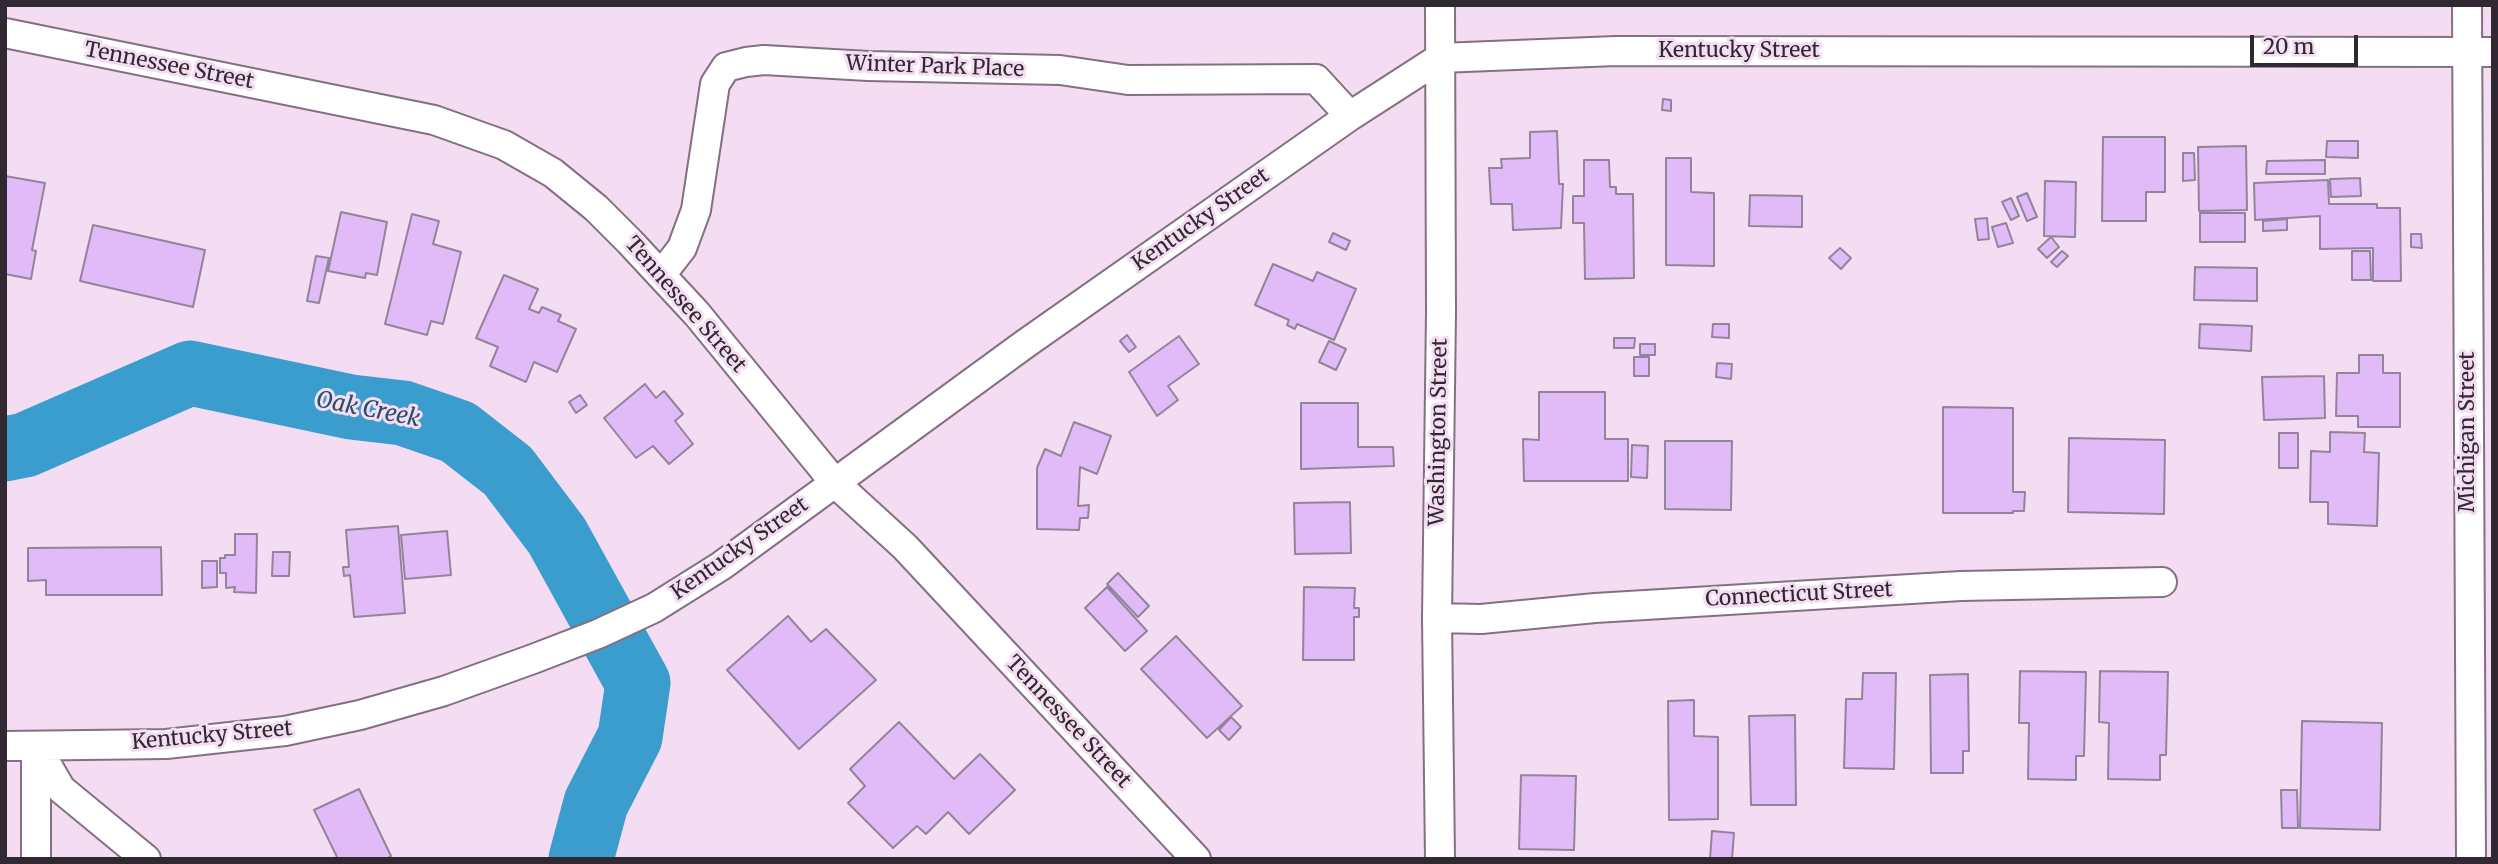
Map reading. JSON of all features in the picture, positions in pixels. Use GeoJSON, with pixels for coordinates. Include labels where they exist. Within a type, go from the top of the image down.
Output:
{"type":"FeatureCollection","features":[{"type":"Feature","properties":{"kind":"street","name":"Washington Street"},"geometry":{"type":"LineString","coordinates":[[1440,5],[1441,312],[1437,618],[1440,859]]}},
{"type":"Feature","properties":{"kind":"street","name":"Michigan Street"},"geometry":{"type":"LineString","coordinates":[[2467,5],[2480,52],[2480,591],[2471,859]]}},
{"type":"Feature","properties":{"kind":"street","name":"Tennessee Street"},"geometry":{"type":"LineString","coordinates":[[5,33],[434,120],[504,145],[552,173],[596,208],[661,275],[697,314],[835,483],[905,547],[1196,859]]}},
{"type":"Feature","properties":{"kind":"street","name":"Kentucky Street"},"geometry":{"type":"LineString","coordinates":[[5,746],[166,744],[285,731],[360,715],[444,691],[598,634],[654,608],[721,566],[1025,344],[1350,116],[1440,58],[1616,51],[2480,52]]}},
{"type":"Feature","properties":{"kind":"street","name":"Winter Park Place"},"geometry":{"type":"LineString","coordinates":[[661,275],[682,248],[696,210],[715,84],[726,67],[746,62],[764,60],[868,66],[1060,70],[1128,80],[1316,79],[1350,116]]}},
{"type":"Feature","properties":{"kind":"street","name":"Connecticut Street"},"geometry":{"type":"LineString","coordinates":[[1437,618],[1481,619],[1595,608],[1961,586],[2162,583]]}},
{"type":"Feature","properties":{"kind":"street"},"geometry":{"type":"LineString","coordinates":[[36,746],[36,859]]}},
{"type":"Feature","properties":{"kind":"street"},"geometry":{"type":"LineString","coordinates":[[36,746],[61,789],[146,859]]}},
{"type":"Feature","properties":{"kind":"building"},"geometry":{"type":"Polygon","coordinates":[[[1663,99],[1671,100],[1671,111],[1662,110],[1663,99]]]}},
{"type":"Feature","properties":{"kind":"building"},"geometry":{"type":"Polygon","coordinates":[[[1557,131],[1559,184],[1563,184],[1561,228],[1513,230],[1512,204],[1491,204],[1489,168],[1502,168],[1501,159],[1530,158],[1530,132],[1557,131]]]}},
{"type":"Feature","properties":{"kind":"building"},"geometry":{"type":"Polygon","coordinates":[[[2103,137],[2165,137],[2165,192],[2146,192],[2146,221],[2102,221],[2103,137]]]}},
{"type":"Feature","properties":{"kind":"building"},"geometry":{"type":"Polygon","coordinates":[[[2327,141],[2358,141],[2358,158],[2326,157],[2327,141]]]}},
{"type":"Feature","properties":{"kind":"building"},"geometry":{"type":"Polygon","coordinates":[[[2246,146],[2247,210],[2199,211],[2198,147],[2246,146]]]}},
{"type":"Feature","properties":{"kind":"building"},"geometry":{"type":"Polygon","coordinates":[[[2183,153],[2194,153],[2195,180],[2183,181],[2183,153]]]}},
{"type":"Feature","properties":{"kind":"building"},"geometry":{"type":"Polygon","coordinates":[[[1666,158],[1691,158],[1691,192],[1714,193],[1714,266],[1666,265],[1666,158]]]}},
{"type":"Feature","properties":{"kind":"building"},"geometry":{"type":"Polygon","coordinates":[[[1584,160],[1609,160],[1610,187],[1616,187],[1616,194],[1633,194],[1634,278],[1585,279],[1584,223],[1573,223],[1573,196],[1584,196],[1584,160]]]}},
{"type":"Feature","properties":{"kind":"building"},"geometry":{"type":"Polygon","coordinates":[[[2325,160],[2325,174],[2266,174],[2267,161],[2325,160]]]}},
{"type":"Feature","properties":{"kind":"building"},"geometry":{"type":"Polygon","coordinates":[[[5,176],[45,183],[32,250],[36,251],[31,279],[5,274],[5,176]]]}},
{"type":"Feature","properties":{"kind":"building"},"geometry":{"type":"Polygon","coordinates":[[[2360,178],[2361,196],[2331,197],[2330,179],[2360,178]]]}},
{"type":"Feature","properties":{"kind":"building"},"geometry":{"type":"Polygon","coordinates":[[[2328,180],[2329,204],[2377,204],[2377,208],[2400,208],[2401,281],[2373,281],[2373,248],[2320,249],[2320,216],[2255,220],[2254,183],[2328,180]]]}},
{"type":"Feature","properties":{"kind":"building"},"geometry":{"type":"Polygon","coordinates":[[[2045,181],[2076,182],[2075,237],[2044,236],[2045,181]]]}},
{"type":"Feature","properties":{"kind":"building"},"geometry":{"type":"Polygon","coordinates":[[[2027,193],[2037,217],[2027,221],[2017,197],[2027,193]]]}},
{"type":"Feature","properties":{"kind":"building"},"geometry":{"type":"Polygon","coordinates":[[[1750,195],[1802,196],[1802,227],[1749,226],[1750,195]]]}},
{"type":"Feature","properties":{"kind":"building"},"geometry":{"type":"Polygon","coordinates":[[[2011,198],[2019,216],[2011,220],[2002,202],[2011,198]]]}},
{"type":"Feature","properties":{"kind":"building"},"geometry":{"type":"Polygon","coordinates":[[[341,212],[387,222],[377,275],[366,273],[365,278],[328,271],[341,212]]]}},
{"type":"Feature","properties":{"kind":"building"},"geometry":{"type":"Polygon","coordinates":[[[2200,213],[2245,213],[2245,242],[2200,242],[2200,213]]]}},
{"type":"Feature","properties":{"kind":"building"},"geometry":{"type":"Polygon","coordinates":[[[412,214],[439,221],[433,244],[461,252],[443,324],[431,321],[427,335],[385,324],[412,214]]]}},
{"type":"Feature","properties":{"kind":"building"},"geometry":{"type":"Polygon","coordinates":[[[1987,218],[1989,239],[1978,240],[1975,219],[1987,218]]]}},
{"type":"Feature","properties":{"kind":"building"},"geometry":{"type":"Polygon","coordinates":[[[2287,219],[2287,230],[2263,231],[2263,221],[2287,219]]]}},
{"type":"Feature","properties":{"kind":"building"},"geometry":{"type":"Polygon","coordinates":[[[2006,223],[2013,243],[1998,247],[1992,227],[2006,223]]]}},
{"type":"Feature","properties":{"kind":"building"},"geometry":{"type":"Polygon","coordinates":[[[93,225],[205,250],[193,307],[80,281],[93,225]]]}},
{"type":"Feature","properties":{"kind":"building"},"geometry":{"type":"Polygon","coordinates":[[[1333,233],[1350,241],[1346,250],[1329,242],[1333,233]]]}},
{"type":"Feature","properties":{"kind":"building"},"geometry":{"type":"Polygon","coordinates":[[[2411,234],[2421,234],[2422,248],[2411,247],[2411,234]]]}},
{"type":"Feature","properties":{"kind":"building"},"geometry":{"type":"Polygon","coordinates":[[[2051,237],[2059,247],[2047,258],[2038,249],[2051,237]]]}},
{"type":"Feature","properties":{"kind":"building"},"geometry":{"type":"Polygon","coordinates":[[[1840,248],[1851,258],[1841,269],[1829,258],[1840,248]]]}},
{"type":"Feature","properties":{"kind":"building"},"geometry":{"type":"Polygon","coordinates":[[[2062,251],[2068,256],[2057,267],[2051,262],[2062,251]]]}},
{"type":"Feature","properties":{"kind":"building"},"geometry":{"type":"Polygon","coordinates":[[[2352,251],[2370,251],[2371,280],[2352,280],[2352,251]]]}},
{"type":"Feature","properties":{"kind":"building"},"geometry":{"type":"Polygon","coordinates":[[[316,256],[329,258],[319,303],[307,301],[316,256]]]}},
{"type":"Feature","properties":{"kind":"building"},"geometry":{"type":"Polygon","coordinates":[[[1273,264],[1313,281],[1317,272],[1356,289],[1334,340],[1297,324],[1295,329],[1287,325],[1289,320],[1255,305],[1273,264]]]}},
{"type":"Feature","properties":{"kind":"building"},"geometry":{"type":"Polygon","coordinates":[[[2195,267],[2257,268],[2257,301],[2194,300],[2195,267]]]}},
{"type":"Feature","properties":{"kind":"building"},"geometry":{"type":"Polygon","coordinates":[[[504,275],[538,289],[529,309],[539,313],[542,307],[561,315],[558,321],[576,329],[557,372],[534,362],[526,382],[490,366],[498,347],[476,338],[504,275]]]}},
{"type":"Feature","properties":{"kind":"building"},"geometry":{"type":"Polygon","coordinates":[[[1713,324],[1729,324],[1729,338],[1712,337],[1713,324]]]}},
{"type":"Feature","properties":{"kind":"building"},"geometry":{"type":"Polygon","coordinates":[[[2200,324],[2252,326],[2251,351],[2199,348],[2200,324]]]}},
{"type":"Feature","properties":{"kind":"building"},"geometry":{"type":"Polygon","coordinates":[[[1127,335],[1136,347],[1129,352],[1120,341],[1127,335]]]}},
{"type":"Feature","properties":{"kind":"building"},"geometry":{"type":"Polygon","coordinates":[[[1179,336],[1199,364],[1168,386],[1178,400],[1157,416],[1129,372],[1179,336]]]}},
{"type":"Feature","properties":{"kind":"building"},"geometry":{"type":"Polygon","coordinates":[[[1614,338],[1635,338],[1634,348],[1614,348],[1614,338]]]}},
{"type":"Feature","properties":{"kind":"building"},"geometry":{"type":"Polygon","coordinates":[[[1329,341],[1346,349],[1336,370],[1319,362],[1329,341]]]}},
{"type":"Feature","properties":{"kind":"building"},"geometry":{"type":"Polygon","coordinates":[[[1640,344],[1655,344],[1655,355],[1640,355],[1640,344]]]}},
{"type":"Feature","properties":{"kind":"building"},"geometry":{"type":"Polygon","coordinates":[[[2359,355],[2383,355],[2383,373],[2400,373],[2400,427],[2358,427],[2358,416],[2336,416],[2337,373],[2359,373],[2359,355]]]}},
{"type":"Feature","properties":{"kind":"building"},"geometry":{"type":"Polygon","coordinates":[[[1634,357],[1649,357],[1649,376],[1634,376],[1634,357]]]}},
{"type":"Feature","properties":{"kind":"building"},"geometry":{"type":"Polygon","coordinates":[[[1717,363],[1732,364],[1731,379],[1716,377],[1717,363]]]}},
{"type":"Feature","properties":{"kind":"building"},"geometry":{"type":"Polygon","coordinates":[[[2324,376],[2325,418],[2264,420],[2262,377],[2324,376]]]}},
{"type":"Feature","properties":{"kind":"building"},"geometry":{"type":"Polygon","coordinates":[[[645,384],[656,398],[664,391],[683,414],[675,421],[693,444],[669,464],[653,446],[636,458],[604,418],[645,384]]]}},
{"type":"Feature","properties":{"kind":"building"},"geometry":{"type":"Polygon","coordinates":[[[1539,392],[1605,392],[1605,439],[1628,439],[1628,481],[1524,481],[1523,439],[1539,440],[1539,392]]]}},
{"type":"Feature","properties":{"kind":"building"},"geometry":{"type":"Polygon","coordinates":[[[580,395],[587,405],[576,413],[569,402],[580,395]]]}},
{"type":"Feature","properties":{"kind":"building"},"geometry":{"type":"Polygon","coordinates":[[[1301,403],[1358,403],[1358,447],[1393,447],[1394,466],[1301,469],[1301,403]]]}},
{"type":"Feature","properties":{"kind":"building"},"geometry":{"type":"Polygon","coordinates":[[[1943,407],[2013,408],[2013,492],[2025,492],[2024,511],[1943,513],[1943,407]]]}},
{"type":"Feature","properties":{"kind":"building"},"geometry":{"type":"Polygon","coordinates":[[[1074,422],[1111,436],[1097,474],[1080,467],[1078,506],[1089,505],[1088,518],[1080,518],[1079,530],[1037,529],[1037,468],[1045,449],[1061,456],[1074,422]]]}},
{"type":"Feature","properties":{"kind":"building"},"geometry":{"type":"Polygon","coordinates":[[[2330,432],[2365,433],[2364,452],[2379,453],[2377,526],[2328,524],[2328,502],[2310,502],[2311,451],[2330,452],[2330,432]]]}},
{"type":"Feature","properties":{"kind":"building"},"geometry":{"type":"Polygon","coordinates":[[[2279,433],[2298,433],[2298,468],[2279,468],[2279,433]]]}},
{"type":"Feature","properties":{"kind":"building"},"geometry":{"type":"Polygon","coordinates":[[[2069,438],[2165,440],[2164,514],[2068,512],[2069,438]]]}},
{"type":"Feature","properties":{"kind":"building"},"geometry":{"type":"Polygon","coordinates":[[[1665,441],[1732,441],[1731,510],[1665,509],[1665,441]]]}},
{"type":"Feature","properties":{"kind":"building"},"geometry":{"type":"Polygon","coordinates":[[[1632,445],[1648,446],[1647,478],[1631,477],[1632,445]]]}},
{"type":"Feature","properties":{"kind":"building"},"geometry":{"type":"Polygon","coordinates":[[[1350,502],[1351,553],[1295,554],[1294,503],[1350,502]]]}},
{"type":"Feature","properties":{"kind":"building"},"geometry":{"type":"Polygon","coordinates":[[[398,526],[405,613],[354,617],[350,575],[344,576],[343,567],[349,567],[346,530],[398,526]]]}},
{"type":"Feature","properties":{"kind":"building"},"geometry":{"type":"Polygon","coordinates":[[[447,531],[451,575],[405,579],[401,535],[447,531]]]}},
{"type":"Feature","properties":{"kind":"building"},"geometry":{"type":"Polygon","coordinates":[[[235,534],[257,534],[256,593],[234,592],[235,587],[226,588],[226,573],[220,573],[220,558],[235,555],[235,534]]]}},
{"type":"Feature","properties":{"kind":"building"},"geometry":{"type":"Polygon","coordinates":[[[161,547],[162,595],[46,595],[46,580],[28,581],[28,548],[161,547]]]}},
{"type":"Feature","properties":{"kind":"building"},"geometry":{"type":"Polygon","coordinates":[[[273,552],[290,552],[289,576],[272,576],[273,552]]]}},
{"type":"Feature","properties":{"kind":"building"},"geometry":{"type":"Polygon","coordinates":[[[202,561],[217,561],[217,587],[202,588],[202,561]]]}},
{"type":"Feature","properties":{"kind":"building"},"geometry":{"type":"Polygon","coordinates":[[[1118,573],[1149,606],[1138,617],[1107,584],[1118,573]]]}},
{"type":"Feature","properties":{"kind":"building"},"geometry":{"type":"Polygon","coordinates":[[[1107,587],[1147,631],[1125,651],[1085,608],[1107,587]]]}},
{"type":"Feature","properties":{"kind":"building"},"geometry":{"type":"Polygon","coordinates":[[[1304,587],[1355,588],[1354,608],[1359,608],[1359,617],[1354,617],[1354,660],[1303,660],[1304,587]]]}},
{"type":"Feature","properties":{"kind":"building"},"geometry":{"type":"Polygon","coordinates":[[[788,616],[811,642],[826,629],[876,680],[799,749],[727,670],[788,616]]]}},
{"type":"Feature","properties":{"kind":"building"},"geometry":{"type":"Polygon","coordinates":[[[1176,636],[1242,706],[1207,738],[1141,669],[1176,636]]]}},
{"type":"Feature","properties":{"kind":"building"},"geometry":{"type":"Polygon","coordinates":[[[2020,671],[2086,672],[2084,756],[2076,756],[2076,780],[2028,779],[2029,723],[2019,723],[2020,671]]]}},
{"type":"Feature","properties":{"kind":"building"},"geometry":{"type":"Polygon","coordinates":[[[2100,671],[2168,672],[2166,755],[2160,755],[2160,780],[2108,779],[2109,723],[2099,722],[2100,671]]]}},
{"type":"Feature","properties":{"kind":"building"},"geometry":{"type":"Polygon","coordinates":[[[1863,673],[1896,673],[1894,769],[1844,768],[1846,699],[1862,699],[1863,673]]]}},
{"type":"Feature","properties":{"kind":"building"},"geometry":{"type":"Polygon","coordinates":[[[1968,674],[1969,751],[1963,751],[1963,773],[1931,773],[1930,675],[1968,674]]]}},
{"type":"Feature","properties":{"kind":"building"},"geometry":{"type":"Polygon","coordinates":[[[1694,700],[1694,736],[1718,737],[1718,819],[1669,820],[1668,701],[1694,700]]]}},
{"type":"Feature","properties":{"kind":"building"},"geometry":{"type":"Polygon","coordinates":[[[1795,715],[1796,805],[1751,805],[1749,716],[1795,715]]]}},
{"type":"Feature","properties":{"kind":"building"},"geometry":{"type":"Polygon","coordinates":[[[1231,717],[1241,727],[1229,740],[1219,730],[1231,717]]]}},
{"type":"Feature","properties":{"kind":"building"},"geometry":{"type":"Polygon","coordinates":[[[2302,721],[2382,723],[2380,830],[2300,828],[2302,721]]]}},
{"type":"Feature","properties":{"kind":"building"},"geometry":{"type":"Polygon","coordinates":[[[899,722],[954,779],[980,754],[1015,790],[969,834],[948,812],[926,834],[917,826],[893,848],[848,803],[865,786],[850,769],[899,722]]]}},
{"type":"Feature","properties":{"kind":"building"},"geometry":{"type":"Polygon","coordinates":[[[1521,775],[1576,776],[1574,850],[1519,849],[1521,775]]]}},
{"type":"Feature","properties":{"kind":"building"},"geometry":{"type":"Polygon","coordinates":[[[359,789],[391,856],[387,859],[338,859],[314,810],[359,789]]]}},
{"type":"Feature","properties":{"kind":"building"},"geometry":{"type":"Polygon","coordinates":[[[2281,790],[2297,790],[2298,828],[2282,828],[2281,790]]]}},
{"type":"Feature","properties":{"kind":"building"},"geometry":{"type":"Polygon","coordinates":[[[1712,831],[1734,833],[1732,859],[1710,859],[1712,831]]]}},
{"type":"Feature","properties":{"kind":"waterway","name":"Oak Creek"},"geometry":{"type":"LineString","coordinates":[[5,449],[25,445],[190,373],[351,407],[403,413],[458,432],[508,471],[557,536],[638,683],[630,737],[596,803],[581,859]]}}]}
